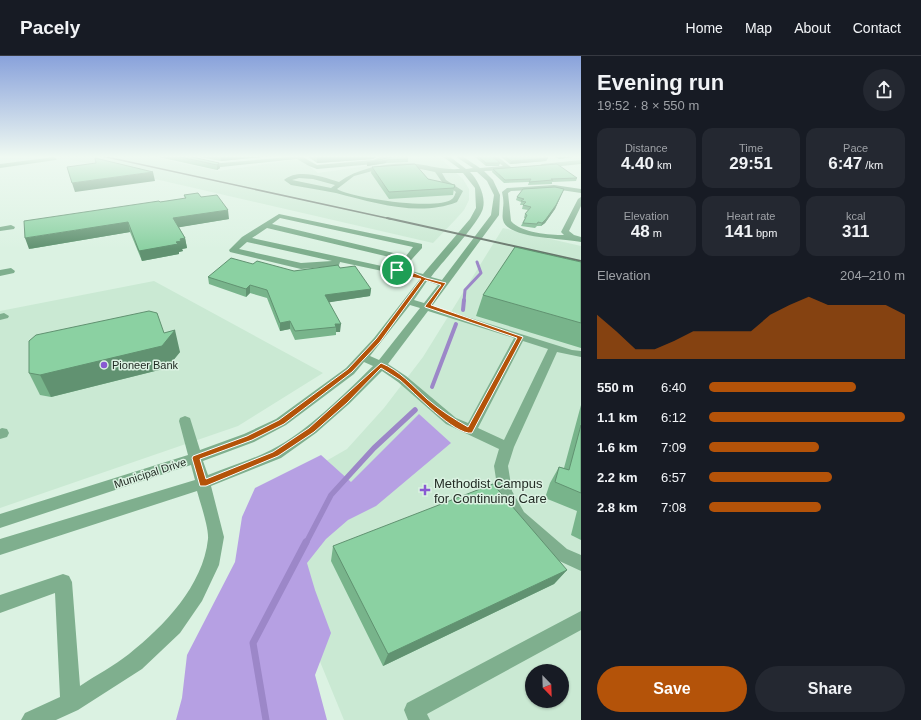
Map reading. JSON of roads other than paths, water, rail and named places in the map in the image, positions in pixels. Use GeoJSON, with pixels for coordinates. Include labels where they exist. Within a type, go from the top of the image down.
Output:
{"type":"FeatureCollection","features":[{"type":"Feature","properties":{"kind":"street"},"geometry":{"type":"LineString","coordinates":[[313,187],[408,206],[436,206],[453,203],[459,197],[460,191],[454,187]]}},
{"type":"Feature","properties":{"kind":"street"},"geometry":{"type":"LineString","coordinates":[[335,191],[334,188],[336,187]]}},
{"type":"Feature","properties":{"kind":"street","name":"Municipal Drive"},"geometry":{"type":"LineString","coordinates":[[0,521],[195,458],[249,438],[281,422],[350,371],[378,340],[408,301],[421,277],[473,220],[480,208],[481,202],[477,187]]}},
{"type":"Feature","properties":{"kind":"street"},"geometry":{"type":"LineString","coordinates":[[0,547],[203,483],[276,454],[311,430],[344,401],[381,365],[444,284],[495,215],[497,195],[493,187]]}},
{"type":"Feature","properties":{"kind":"street"},"geometry":{"type":"LineString","coordinates":[[539,187],[509,189],[505,192],[507,208],[506,220],[508,225],[514,229],[556,238],[566,239],[571,237]]}},
{"type":"Feature","properties":{"kind":"street"},"geometry":{"type":"LineString","coordinates":[[564,187],[581,191]]}},
{"type":"Feature","properties":{"kind":"street"},"geometry":{"type":"LineString","coordinates":[[581,199],[565,232],[571,237],[581,240]]}},
{"type":"Feature","properties":{"kind":"street"},"geometry":{"type":"LineString","coordinates":[[245,239],[347,261],[391,271],[397,270],[419,246],[279,216],[245,239],[233,250],[301,266],[347,261]]}},
{"type":"Feature","properties":{"kind":"street"},"geometry":{"type":"LineString","coordinates":[[266,225],[407,260]]}},
{"type":"Feature","properties":{"kind":"street"},"geometry":{"type":"LineString","coordinates":[[0,229],[11,227]]}},
{"type":"Feature","properties":{"kind":"street"},"geometry":{"type":"LineString","coordinates":[[397,270],[401,274],[421,277],[444,284]]}},
{"type":"Feature","properties":{"kind":"street"},"geometry":{"type":"LineString","coordinates":[[0,273],[11,271]]}},
{"type":"Feature","properties":{"kind":"street"},"geometry":{"type":"LineString","coordinates":[[408,301],[520,337],[581,354]]}},
{"type":"Feature","properties":{"kind":"street"},"geometry":{"type":"LineString","coordinates":[[470,431],[520,337]]}},
{"type":"Feature","properties":{"kind":"street"},"geometry":{"type":"LineString","coordinates":[[554,347],[507,447],[501,466],[505,492],[519,516],[561,554],[581,563]]}},
{"type":"Feature","properties":{"kind":"street"},"geometry":{"type":"LineString","coordinates":[[363,357],[381,365],[402,379],[451,421],[507,447]]}},
{"type":"Feature","properties":{"kind":"street"},"geometry":{"type":"LineString","coordinates":[[32,720],[71,703],[135,662],[173,626],[196,595],[211,565],[216,537],[203,483],[185,421]]}},
{"type":"Feature","properties":{"kind":"street"},"geometry":{"type":"LineString","coordinates":[[0,604],[63,582],[71,703]]}},
{"type":"Feature","properties":{"kind":"street"},"geometry":{"type":"LineString","coordinates":[[419,720],[414,710],[581,620]]}},
{"type":"Feature","properties":{"kind":"waterway"},"geometry":{"type":"LineString","coordinates":[[464,301],[465,290],[481,273],[477,262]]}},
{"type":"Feature","properties":{"kind":"waterway"},"geometry":{"type":"LineString","coordinates":[[463,310],[464,300]]}},
{"type":"Feature","properties":{"kind":"waterway"},"geometry":{"type":"LineString","coordinates":[[432,387],[456,324]]}},
{"type":"Feature","properties":{"kind":"waterway"},"geometry":{"type":"LineString","coordinates":[[306,543],[331,495],[374,448],[415,410]]}},
{"type":"Feature","properties":{"kind":"waterway"},"geometry":{"type":"LineString","coordinates":[[266,720],[253,643],[306,542]]}},
{"type":"Feature","properties":{"kind":"railway"},"geometry":{"type":"LineString","coordinates":[[244,187],[391,219]]}},
{"type":"Feature","properties":{"kind":"railway"},"geometry":{"type":"LineString","coordinates":[[387,218],[581,261]]}},
{"type":"Feature","properties":{"kind":"place","name":"Pioneer Bank"},"geometry":{"type":"Point","coordinates":[104,365]}},
{"type":"Feature","properties":{"kind":"place","name":"Methodist Campus for Continuing Care"},"geometry":{"type":"Point","coordinates":[425,490]}}]}
